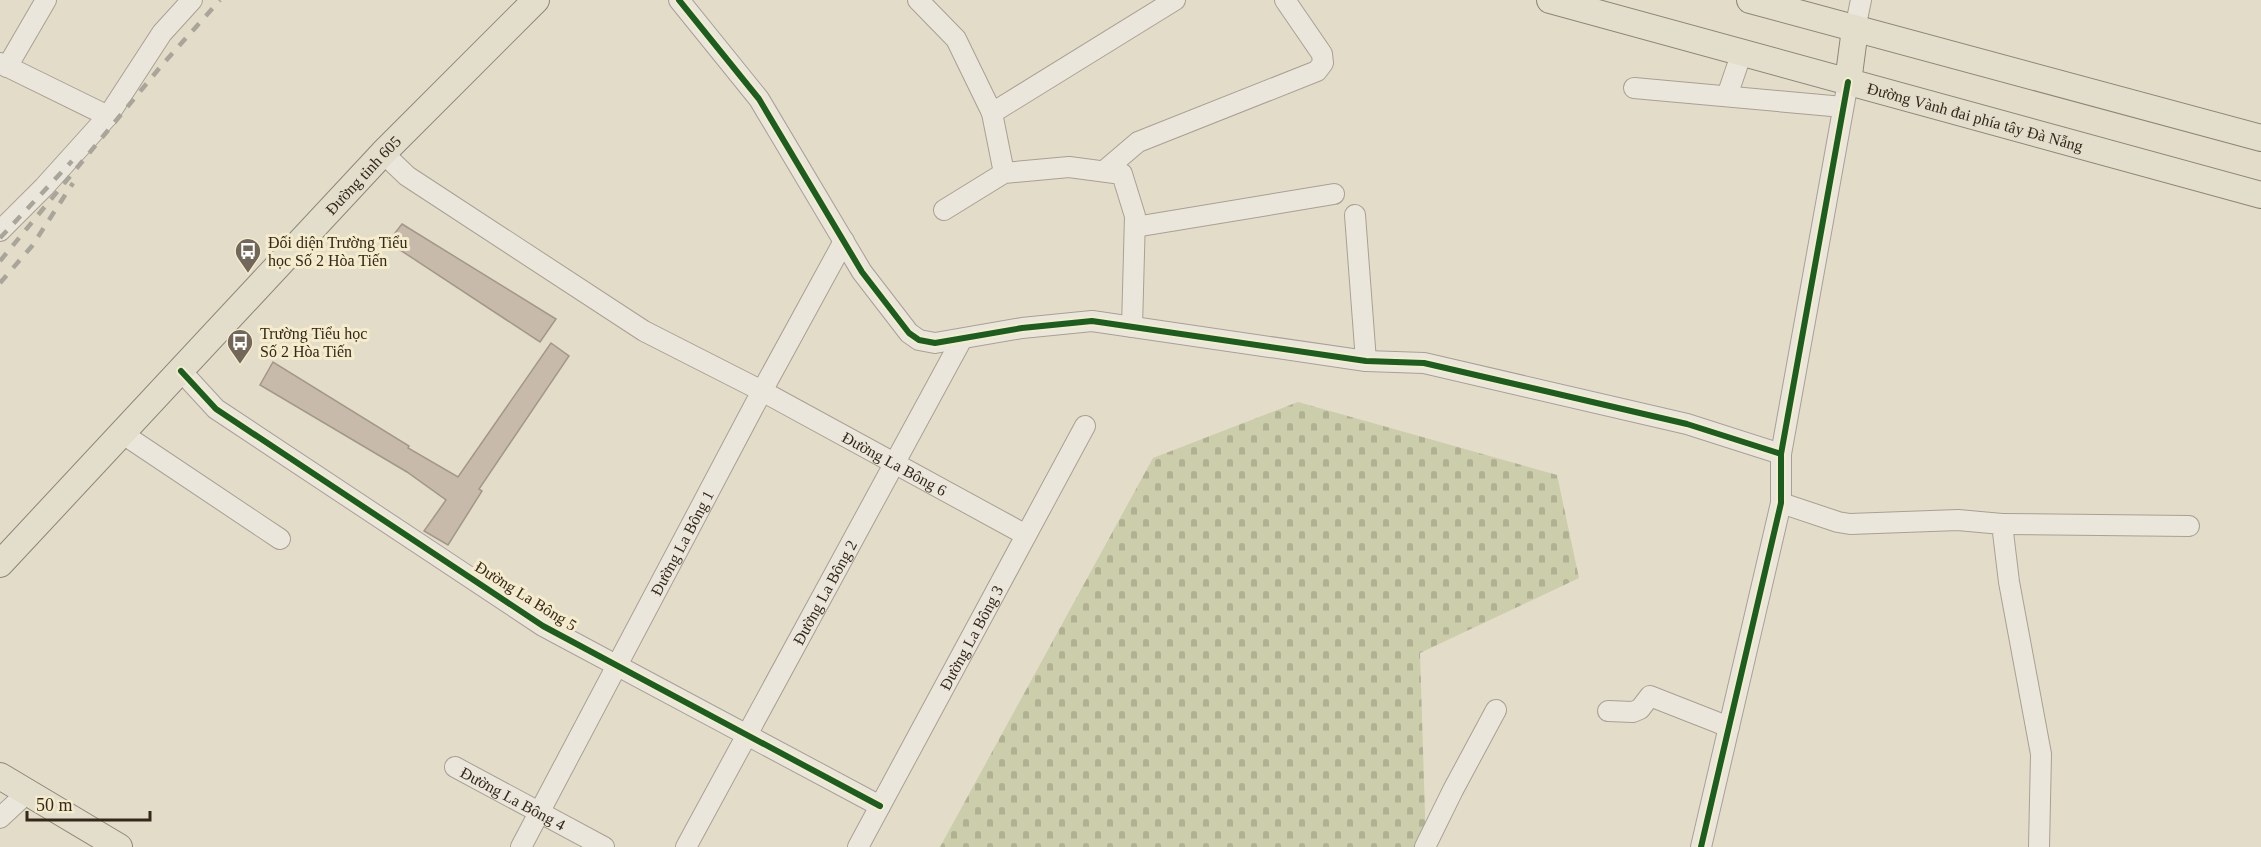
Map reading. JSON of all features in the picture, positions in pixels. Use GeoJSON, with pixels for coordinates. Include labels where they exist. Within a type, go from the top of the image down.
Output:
{"type":"FeatureCollection","features":[{"type":"Feature","properties":{"kind":"main road","name":"Đường tỉnh 605"},"geometry":{"type":"LineString","coordinates":[[0,564],[383,153],[536,0]]}},
{"type":"Feature","properties":{"kind":"main road","name":"Đường Vành đai phía tây Đà Nẵng"},"geometry":{"type":"LineString","coordinates":[[1550,0],[1742,52],[1845,95],[2261,195]]}},
{"type":"Feature","properties":{"kind":"main road"},"geometry":{"type":"LineString","coordinates":[[1750,0],[2261,138]]}},
{"type":"Feature","properties":{"kind":"main road"},"geometry":{"type":"LineString","coordinates":[[1845,95],[1855,29]]}},
{"type":"Feature","properties":{"kind":"main road"},"geometry":{"type":"LineString","coordinates":[[0,776],[119,847]]}},
{"type":"Feature","properties":{"kind":"street"},"geometry":{"type":"LineString","coordinates":[[46,0],[4,65],[108,116]]}},
{"type":"Feature","properties":{"kind":"street"},"geometry":{"type":"LineString","coordinates":[[1,229],[44,187],[108,116],[162,33],[192,0]]}},
{"type":"Feature","properties":{"kind":"street"},"geometry":{"type":"LineString","coordinates":[[679,0],[759,99],[862,272],[913,337],[925,342],[935,344],[1022,328],[1092,321],[1366,361],[1425,363],[1687,424],[1781,454]]}},
{"type":"Feature","properties":{"kind":"street"},"geometry":{"type":"LineString","coordinates":[[992,112],[1175,0]]}},
{"type":"Feature","properties":{"kind":"street"},"geometry":{"type":"LineString","coordinates":[[1104,171],[1138,142],[1317,71],[1323,63],[1322,54],[1285,0]]}},
{"type":"Feature","properties":{"kind":"street"},"geometry":{"type":"LineString","coordinates":[[1855,29],[1861,0]]}},
{"type":"Feature","properties":{"kind":"street"},"geometry":{"type":"LineString","coordinates":[[926,3],[956,39],[992,112],[1004,173]]}},
{"type":"Feature","properties":{"kind":"street"},"geometry":{"type":"LineString","coordinates":[[1727,96],[1742,52]]}},
{"type":"Feature","properties":{"kind":"street"},"geometry":{"type":"LineString","coordinates":[[1634,88],[1727,96],[1845,95],[1781,454],[1781,503],[1701,847]]}},
{"type":"Feature","properties":{"kind":"street","name":"Đường La Bông 6"},"geometry":{"type":"LineString","coordinates":[[383,153],[407,176],[644,330],[762,391],[1026,535]]}},
{"type":"Feature","properties":{"kind":"street"},"geometry":{"type":"LineString","coordinates":[[944,210],[1004,173],[1069,167],[1122,174],[1135,216],[1132,327]]}},
{"type":"Feature","properties":{"kind":"street"},"geometry":{"type":"LineString","coordinates":[[1135,227],[1334,194]]}},
{"type":"Feature","properties":{"kind":"street"},"geometry":{"type":"LineString","coordinates":[[1355,215],[1366,361]]}},
{"type":"Feature","properties":{"kind":"street","name":"Đường La Bông 1"},"geometry":{"type":"LineString","coordinates":[[521,847],[762,391],[844,241]]}},
{"type":"Feature","properties":{"kind":"street","name":"Đường La Bông 2"},"geometry":{"type":"LineString","coordinates":[[686,847],[962,339]]}},
{"type":"Feature","properties":{"kind":"street","name":"Đường La Bông 5"},"geometry":{"type":"LineString","coordinates":[[181,371],[216,408],[543,626],[880,806]]}},
{"type":"Feature","properties":{"kind":"street","name":"Đường La Bông 3"},"geometry":{"type":"LineString","coordinates":[[858,847],[1085,426]]}},
{"type":"Feature","properties":{"kind":"street"},"geometry":{"type":"LineString","coordinates":[[123,434],[280,539]]}},
{"type":"Feature","properties":{"kind":"street"},"geometry":{"type":"LineString","coordinates":[[1781,503],[1850,524],[1958,520],[2002,524],[2189,526]]}},
{"type":"Feature","properties":{"kind":"street"},"geometry":{"type":"LineString","coordinates":[[2002,524],[2009,582],[2041,754],[2039,847]]}},
{"type":"Feature","properties":{"kind":"street"},"geometry":{"type":"LineString","coordinates":[[1608,711],[1633,712],[1640,709],[1650,696],[1729,727]]}},
{"type":"Feature","properties":{"kind":"street"},"geometry":{"type":"LineString","coordinates":[[1425,847],[1496,710]]}},
{"type":"Feature","properties":{"kind":"street","name":"Đường La Bông 4"},"geometry":{"type":"LineString","coordinates":[[455,767],[604,847]]}},
{"type":"Feature","properties":{"kind":"street"},"geometry":{"type":"LineString","coordinates":[[0,818],[28,792]]}},
{"type":"Feature","properties":{"kind":"green space"},"geometry":{"type":"Polygon","coordinates":[[[1298,402],[1557,475],[1579,578],[1420,653],[1426,847],[940,847],[1153,458],[1298,402]]]}},
{"type":"Feature","properties":{"kind":"building"},"geometry":{"type":"Polygon","coordinates":[[[402,224],[556,319],[540,342],[388,242],[402,224]]]}},
{"type":"Feature","properties":{"kind":"building"},"geometry":{"type":"Polygon","coordinates":[[[551,343],[569,356],[479,489],[482,491],[448,545],[424,531],[446,500],[407,472],[260,385],[273,362],[458,477],[551,343]]]}},
{"type":"Feature","properties":{"kind":"railway"},"geometry":{"type":"LineString","coordinates":[[0,261],[162,65],[220,0]]}},
{"type":"Feature","properties":{"kind":"railway"},"geometry":{"type":"LineString","coordinates":[[0,238],[72,161]]}},
{"type":"Feature","properties":{"kind":"railway"},"geometry":{"type":"LineString","coordinates":[[0,283],[32,246],[73,183]]}},
{"type":"Feature","properties":{"kind":"cycle path"},"geometry":{"type":"LineString","coordinates":[[679,0],[759,99],[862,272],[909,333],[919,340],[935,343],[1022,328],[1092,321],[1366,361],[1424,363],[1687,424],[1781,454]]}},
{"type":"Feature","properties":{"kind":"cycle path"},"geometry":{"type":"LineString","coordinates":[[1701,847],[1781,503],[1781,454],[1848,82]]}},
{"type":"Feature","properties":{"kind":"cycle path"},"geometry":{"type":"LineString","coordinates":[[181,371],[216,409],[543,626],[880,806]]}},
{"type":"Feature","properties":{"kind":"place","name":"Đối diện Trường Tiểu học Số 2 Hòa Tiến"},"geometry":{"type":"Point","coordinates":[248,274]}},
{"type":"Feature","properties":{"kind":"place","name":"Trường Tiểu học Số 2 Hòa Tiến"},"geometry":{"type":"Point","coordinates":[240,365]}}]}
